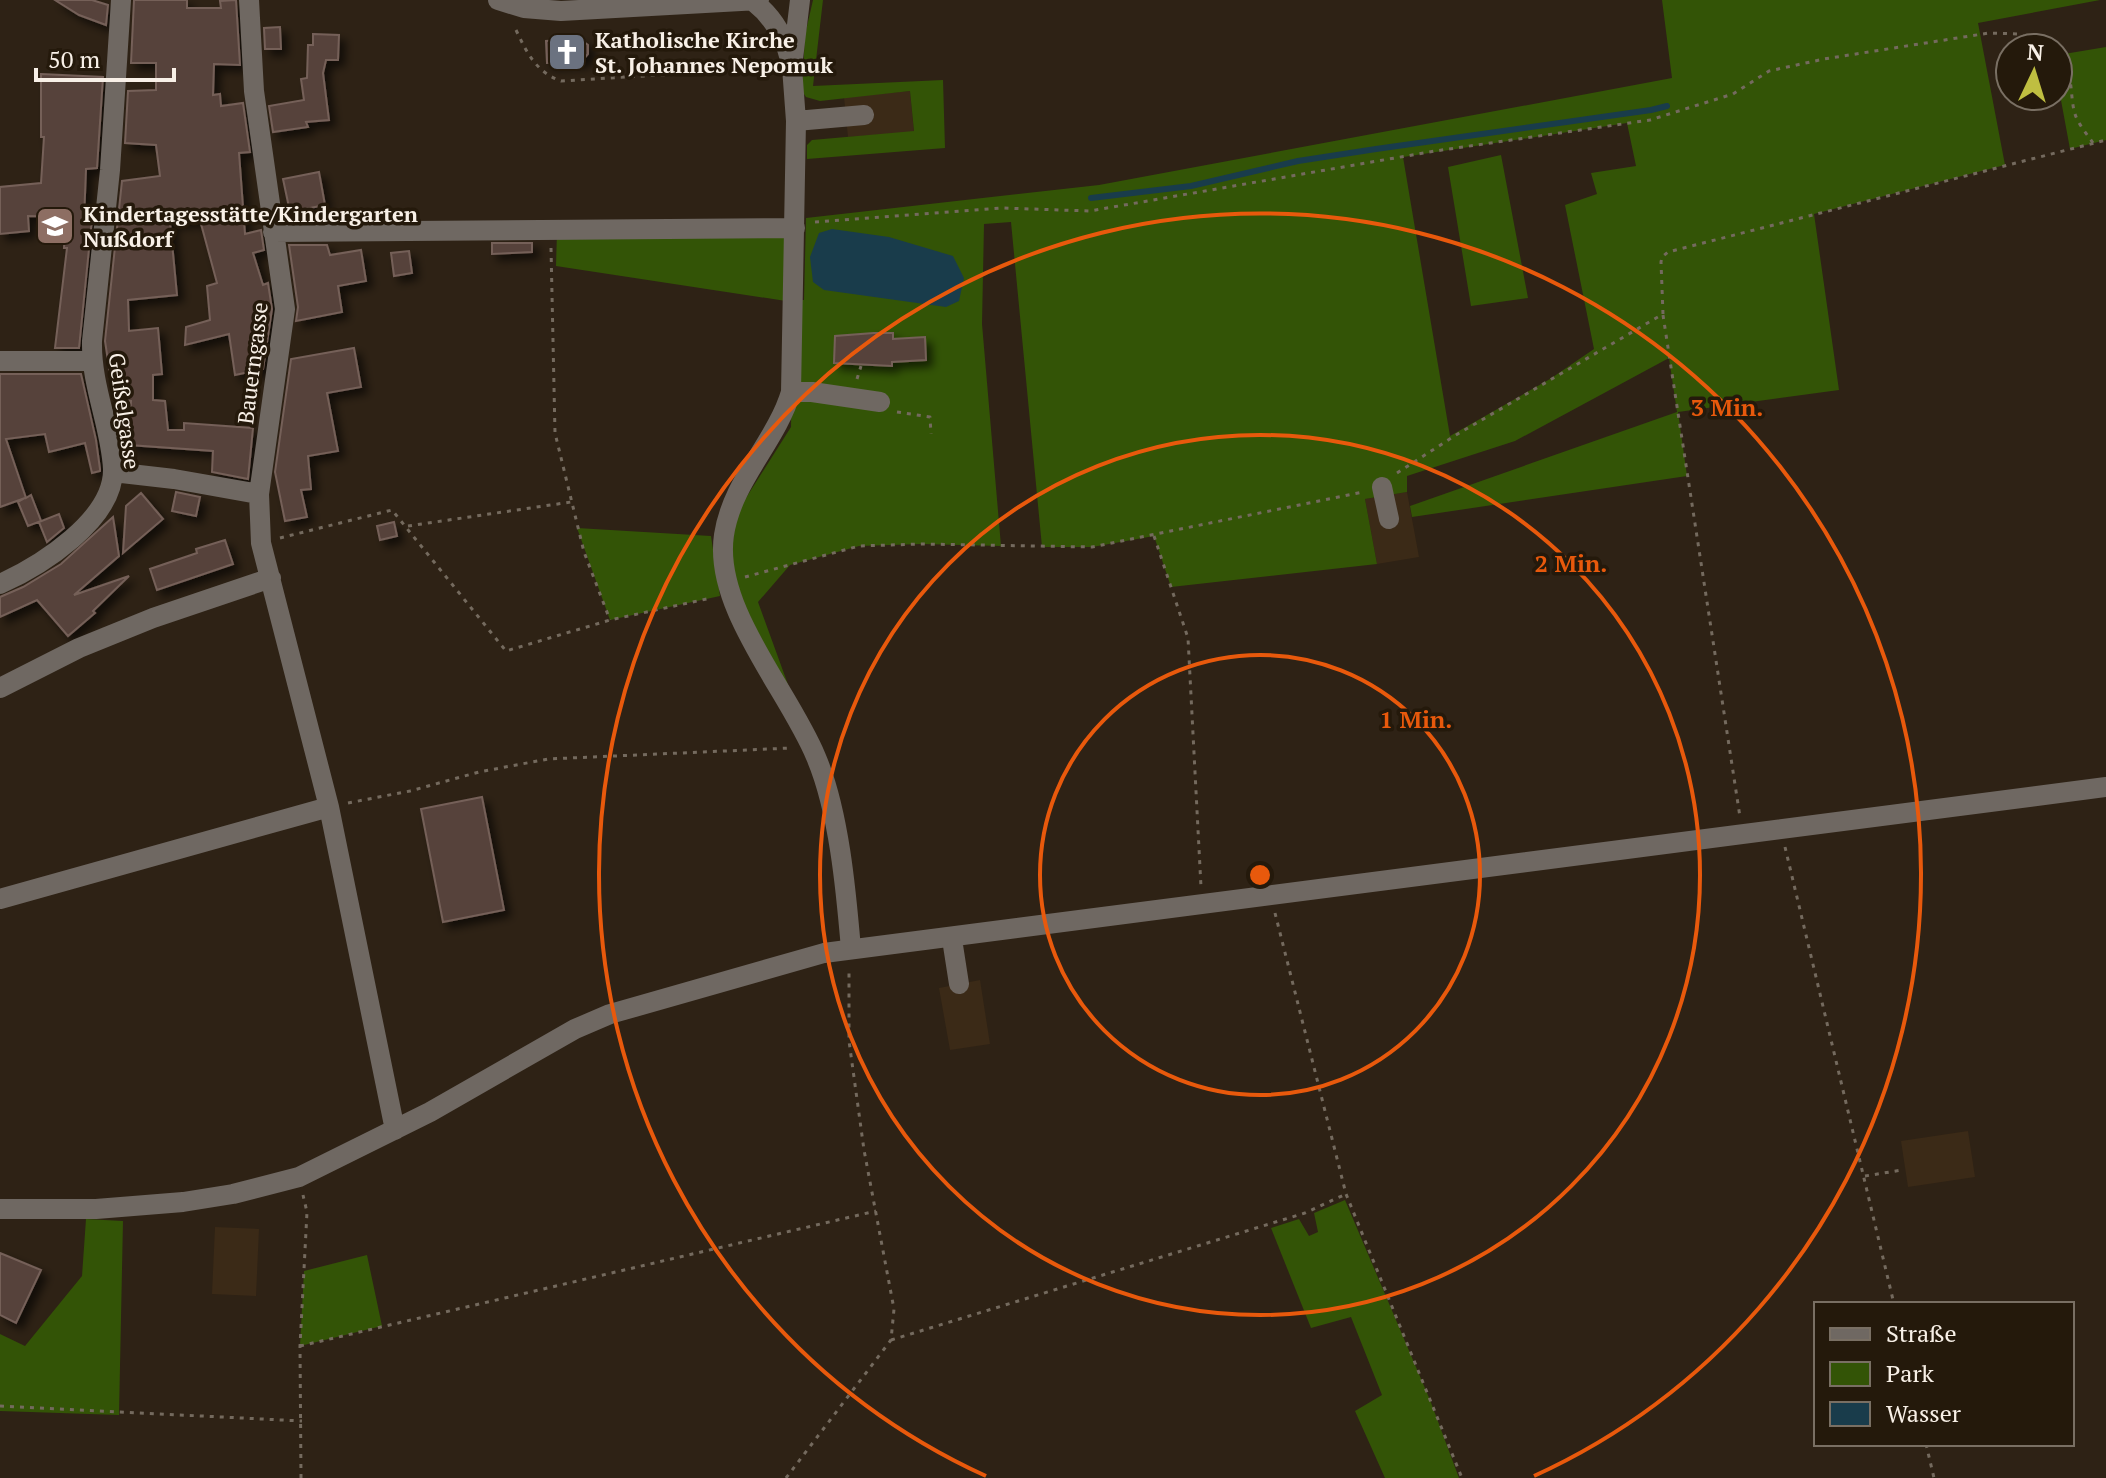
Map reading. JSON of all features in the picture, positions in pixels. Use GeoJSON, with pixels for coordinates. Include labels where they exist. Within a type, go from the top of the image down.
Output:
{"type":"FeatureCollection","features":[{"type":"Feature","properties":{"kind":"street","name":"Geißelgasse"},"geometry":{"type":"LineString","coordinates":[[0,584],[47,558],[88,522],[109,490],[113,472],[92,361],[94,312],[110,170],[121,0]]}},
{"type":"Feature","properties":{"kind":"street","name":"Bauerngasse"},"geometry":{"type":"LineString","coordinates":[[249,0],[254,91],[285,309],[259,494],[261,543],[329,807],[395,1130]]}},
{"type":"Feature","properties":{"kind":"street"},"geometry":{"type":"LineString","coordinates":[[498,0],[524,8],[561,11],[756,1],[779,29],[792,67]]}},
{"type":"Feature","properties":{"kind":"street"},"geometry":{"type":"LineString","coordinates":[[800,0],[792,67],[796,121],[791,392],[785,411],[733,501],[724,537],[729,587],[809,743],[826,787],[845,893],[851,949]]}},
{"type":"Feature","properties":{"kind":"street"},"geometry":{"type":"LineString","coordinates":[[796,121],[864,115]]}},
{"type":"Feature","properties":{"kind":"street"},"geometry":{"type":"LineString","coordinates":[[273,232],[795,227]]}},
{"type":"Feature","properties":{"kind":"street"},"geometry":{"type":"LineString","coordinates":[[0,361],[92,361]]}},
{"type":"Feature","properties":{"kind":"street"},"geometry":{"type":"LineString","coordinates":[[791,392],[880,402]]}},
{"type":"Feature","properties":{"kind":"street"},"geometry":{"type":"LineString","coordinates":[[113,472],[259,494]]}},
{"type":"Feature","properties":{"kind":"street"},"geometry":{"type":"LineString","coordinates":[[1382,487],[1389,519]]}},
{"type":"Feature","properties":{"kind":"street"},"geometry":{"type":"LineString","coordinates":[[0,688],[79,648],[153,618],[273,586]]}},
{"type":"Feature","properties":{"kind":"street"},"geometry":{"type":"LineString","coordinates":[[0,1209],[96,1209],[183,1202],[233,1194],[299,1177],[395,1130],[540,1047],[610,1014],[788,963],[851,949],[952,939],[2106,787]]}},
{"type":"Feature","properties":{"kind":"street"},"geometry":{"type":"LineString","coordinates":[[0,899],[329,807]]}},
{"type":"Feature","properties":{"kind":"street"},"geometry":{"type":"LineString","coordinates":[[952,939],[959,984]]}},
{"type":"Feature","properties":{"kind":"path"},"geometry":{"type":"LineString","coordinates":[[516,30],[527,54],[545,75],[561,81],[792,67]]}},
{"type":"Feature","properties":{"kind":"path"},"geometry":{"type":"LineString","coordinates":[[795,227],[975,209],[1090,211],[1349,165],[1650,120],[1733,94],[1769,71],[1824,59],[1994,33]]}},
{"type":"Feature","properties":{"kind":"path"},"geometry":{"type":"LineString","coordinates":[[2074,108],[2075,116],[2093,143]]}},
{"type":"Feature","properties":{"kind":"path"},"geometry":{"type":"LineString","coordinates":[[1742,833],[1663,314],[1662,257],[1668,252],[2106,140]]}},
{"type":"Feature","properties":{"kind":"path"},"geometry":{"type":"LineString","coordinates":[[550,228],[555,433],[584,552],[610,620]]}},
{"type":"Feature","properties":{"kind":"path"},"geometry":{"type":"LineString","coordinates":[[261,543],[392,510],[506,651],[859,546],[1092,547],[1382,487],[1397,472],[1456,435],[1663,314]]}},
{"type":"Feature","properties":{"kind":"path"},"geometry":{"type":"LineString","coordinates":[[880,402],[894,411],[930,417],[931,434]]}},
{"type":"Feature","properties":{"kind":"path"},"geometry":{"type":"LineString","coordinates":[[407,527],[571,502]]}},
{"type":"Feature","properties":{"kind":"path"},"geometry":{"type":"LineString","coordinates":[[1154,536],[1188,638],[1202,905]]}},
{"type":"Feature","properties":{"kind":"path"},"geometry":{"type":"LineString","coordinates":[[329,807],[548,759],[783,750],[809,743]]}},
{"type":"Feature","properties":{"kind":"path"},"geometry":{"type":"LineString","coordinates":[[1780,828],[1894,1302]]}},
{"type":"Feature","properties":{"kind":"path"},"geometry":{"type":"LineString","coordinates":[[1270,897],[1346,1194],[1462,1478]]}},
{"type":"Feature","properties":{"kind":"path"},"geometry":{"type":"LineString","coordinates":[[786,1478],[891,1340],[894,1309],[849,1041],[847,988],[851,949]]}},
{"type":"Feature","properties":{"kind":"path"},"geometry":{"type":"LineString","coordinates":[[1865,1176],[1902,1170]]}},
{"type":"Feature","properties":{"kind":"path"},"geometry":{"type":"LineString","coordinates":[[299,1177],[307,1212],[300,1346],[301,1478]]}},
{"type":"Feature","properties":{"kind":"path"},"geometry":{"type":"LineString","coordinates":[[891,1340],[1305,1213],[1346,1194]]}},
{"type":"Feature","properties":{"kind":"path"},"geometry":{"type":"LineString","coordinates":[[300,1346],[876,1211]]}},
{"type":"Feature","properties":{"kind":"path"},"geometry":{"type":"LineString","coordinates":[[0,1406],[302,1421]]}},
{"type":"Feature","properties":{"kind":"path"},"geometry":{"type":"LineString","coordinates":[[1926,1446],[1934,1478]]}},
{"type":"Feature","properties":{"kind":"shaded area"},"geometry":{"type":"Polygon","coordinates":[[[910,91],[914,132],[848,137],[844,97],[910,91]]]}},
{"type":"Feature","properties":{"kind":"shaded area"},"geometry":{"type":"Polygon","coordinates":[[[1407,492],[1419,557],[1377,564],[1365,499],[1407,492]]]}},
{"type":"Feature","properties":{"kind":"shaded area"},"geometry":{"type":"Polygon","coordinates":[[[980,980],[990,1044],[950,1050],[939,988],[980,980]]]}},
{"type":"Feature","properties":{"kind":"shaded area"},"geometry":{"type":"Polygon","coordinates":[[[1968,1131],[1975,1177],[1908,1187],[1901,1141],[1968,1131]]]}},
{"type":"Feature","properties":{"kind":"shaded area"},"geometry":{"type":"Polygon","coordinates":[[[215,1227],[259,1229],[256,1296],[212,1294],[215,1227]]]}},
{"type":"Feature","properties":{"kind":"green space"},"geometry":{"type":"Polygon","coordinates":[[[813,0],[823,0],[813,86],[943,80],[945,148],[807,159],[807,145],[812,140],[914,131],[910,91],[820,101],[806,97],[802,91],[805,35],[813,0]]]}},
{"type":"Feature","properties":{"kind":"green space"},"geometry":{"type":"Polygon","coordinates":[[[1662,0],[2100,0],[1978,23],[2005,165],[1814,214],[1839,390],[1678,412],[1687,476],[1412,517],[1410,506],[1677,412],[1669,358],[1515,441],[1407,476],[1407,492],[1365,499],[1377,564],[1171,587],[1154,536],[1092,547],[1042,547],[1011,222],[984,224],[982,324],[1001,546],[859,546],[790,565],[758,602],[790,690],[737,590],[731,555],[737,512],[791,427],[793,299],[804,300],[806,218],[1099,185],[1672,78],[1662,0]],[[1627,123],[1403,157],[1450,436],[1550,379],[1594,349],[1565,205],[1597,194],[1591,173],[1636,166],[1627,123]]]}},
{"type":"Feature","properties":{"kind":"green space"},"geometry":{"type":"Polygon","coordinates":[[[2106,47],[2106,140],[2070,149],[2063,112],[2074,112],[2074,52],[2106,47]]]}},
{"type":"Feature","properties":{"kind":"green space"},"geometry":{"type":"Polygon","coordinates":[[[1501,155],[1528,298],[1471,306],[1448,167],[1501,155]]]}},
{"type":"Feature","properties":{"kind":"green space"},"geometry":{"type":"Polygon","coordinates":[[[557,231],[790,231],[786,301],[556,266],[557,231]]]}},
{"type":"Feature","properties":{"kind":"green space"},"geometry":{"type":"Polygon","coordinates":[[[577,528],[711,536],[720,596],[610,620],[577,528]]]}},
{"type":"Feature","properties":{"kind":"green space"},"geometry":{"type":"Polygon","coordinates":[[[1345,1200],[1430,1400],[1459,1478],[1385,1478],[1355,1411],[1382,1395],[1351,1317],[1311,1328],[1271,1228],[1299,1219],[1309,1236],[1318,1232],[1314,1213],[1345,1200]]]}},
{"type":"Feature","properties":{"kind":"green space"},"geometry":{"type":"Polygon","coordinates":[[[86,1219],[123,1221],[119,1415],[0,1411],[0,1334],[25,1346],[82,1276],[86,1219]]]}},
{"type":"Feature","properties":{"kind":"green space"},"geometry":{"type":"Polygon","coordinates":[[[367,1255],[382,1326],[300,1346],[304,1271],[367,1255]]]}},
{"type":"Feature","properties":{"kind":"water"},"geometry":{"type":"Polygon","coordinates":[[[832,229],[889,237],[953,256],[964,278],[959,301],[946,307],[824,290],[813,282],[810,257],[819,233],[832,229]]]}},
{"type":"Feature","properties":{"kind":"building"},"geometry":{"type":"Polygon","coordinates":[[[55,0],[92,0],[108,5],[106,25],[79,15],[55,0]]]}},
{"type":"Feature","properties":{"kind":"building"},"geometry":{"type":"Polygon","coordinates":[[[134,0],[187,0],[187,8],[221,8],[220,1],[236,0],[240,65],[214,64],[213,95],[220,94],[221,106],[243,103],[250,152],[239,153],[245,234],[261,230],[264,250],[253,253],[263,285],[268,283],[272,309],[263,369],[235,375],[229,334],[185,345],[186,327],[210,320],[207,286],[217,283],[200,220],[170,222],[177,295],[128,300],[129,331],[158,328],[162,374],[153,375],[153,400],[165,401],[168,430],[184,430],[184,423],[253,428],[248,479],[212,472],[213,451],[129,445],[131,401],[114,401],[105,341],[122,181],[160,176],[156,145],[125,143],[128,91],[156,90],[156,63],[131,63],[134,0]]]}},
{"type":"Feature","properties":{"kind":"building"},"geometry":{"type":"Polygon","coordinates":[[[280,27],[281,49],[265,49],[264,28],[280,27]]]}},
{"type":"Feature","properties":{"kind":"building"},"geometry":{"type":"Polygon","coordinates":[[[313,34],[339,35],[338,60],[326,60],[323,73],[329,120],[306,122],[308,127],[273,132],[269,106],[304,100],[301,79],[307,78],[308,45],[313,45],[313,34]]]}},
{"type":"Feature","properties":{"kind":"building","name":"Katholische Kirche St. Johannes Nepomuk"},"geometry":{"type":"Polygon","coordinates":[[[580,39],[588,45],[588,54],[582,61],[547,63],[546,41],[580,39]]]}},
{"type":"Feature","properties":{"kind":"building"},"geometry":{"type":"Polygon","coordinates":[[[41,74],[103,77],[97,168],[86,169],[84,220],[92,219],[79,348],[55,348],[67,248],[64,248],[66,217],[28,216],[29,231],[0,234],[0,187],[41,183],[44,137],[41,137],[41,74]]]}},
{"type":"Feature","properties":{"kind":"building"},"geometry":{"type":"Polygon","coordinates":[[[319,172],[325,205],[290,212],[283,179],[319,172]]]}},
{"type":"Feature","properties":{"kind":"building"},"geometry":{"type":"Polygon","coordinates":[[[492,243],[532,243],[532,252],[492,254],[492,243]]]}},
{"type":"Feature","properties":{"kind":"building"},"geometry":{"type":"Polygon","coordinates":[[[289,245],[327,245],[330,255],[361,250],[366,281],[338,286],[342,312],[296,321],[298,307],[289,245]]]}},
{"type":"Feature","properties":{"kind":"building"},"geometry":{"type":"Polygon","coordinates":[[[409,251],[412,273],[394,276],[391,253],[409,251]]]}},
{"type":"Feature","properties":{"kind":"building"},"geometry":{"type":"Polygon","coordinates":[[[893,333],[893,339],[925,337],[926,360],[892,362],[892,366],[834,363],[835,336],[893,333]]]}},
{"type":"Feature","properties":{"kind":"building"},"geometry":{"type":"Polygon","coordinates":[[[354,348],[361,387],[327,393],[338,451],[308,456],[311,489],[301,490],[307,517],[285,521],[275,472],[291,359],[354,348]]]}},
{"type":"Feature","properties":{"kind":"building"},"geometry":{"type":"Polygon","coordinates":[[[0,374],[81,374],[96,440],[100,471],[92,473],[85,443],[49,452],[45,434],[6,439],[26,498],[31,495],[41,521],[28,526],[18,502],[25,498],[0,507],[0,374]]]}},
{"type":"Feature","properties":{"kind":"building"},"geometry":{"type":"Polygon","coordinates":[[[176,492],[200,497],[196,516],[172,511],[176,492]]]}},
{"type":"Feature","properties":{"kind":"building"},"geometry":{"type":"Polygon","coordinates":[[[141,493],[163,519],[123,553],[126,506],[141,493]]]}},
{"type":"Feature","properties":{"kind":"building"},"geometry":{"type":"Polygon","coordinates":[[[59,514],[64,528],[47,542],[39,522],[59,514]]]}},
{"type":"Feature","properties":{"kind":"building"},"geometry":{"type":"Polygon","coordinates":[[[113,517],[119,556],[74,595],[129,576],[93,611],[95,613],[68,636],[37,600],[0,617],[0,597],[61,564],[113,517]]]}},
{"type":"Feature","properties":{"kind":"building"},"geometry":{"type":"Polygon","coordinates":[[[394,522],[397,536],[380,540],[377,526],[394,522]]]}},
{"type":"Feature","properties":{"kind":"building"},"geometry":{"type":"Polygon","coordinates":[[[225,540],[233,564],[157,590],[150,569],[225,540]]]}},
{"type":"Feature","properties":{"kind":"building"},"geometry":{"type":"Polygon","coordinates":[[[482,797],[504,910],[443,922],[421,809],[482,797]]]}},
{"type":"Feature","properties":{"kind":"building"},"geometry":{"type":"Polygon","coordinates":[[[0,1253],[41,1270],[16,1323],[0,1315],[0,1253]]]}},
{"type":"Feature","properties":{"kind":"waterway"},"geometry":{"type":"LineString","coordinates":[[1091,198],[1191,186],[1298,161],[1667,106]]}},
{"type":"Feature","properties":{"kind":"place","name":"Katholische Kirche St. Johannes Nepomuk"},"geometry":{"type":"Point","coordinates":[567,52]}},
{"type":"Feature","properties":{"kind":"place","name":"Kindertagesstätte/Kindergarten Nußdorf"},"geometry":{"type":"Point","coordinates":[55,226]}}]}
